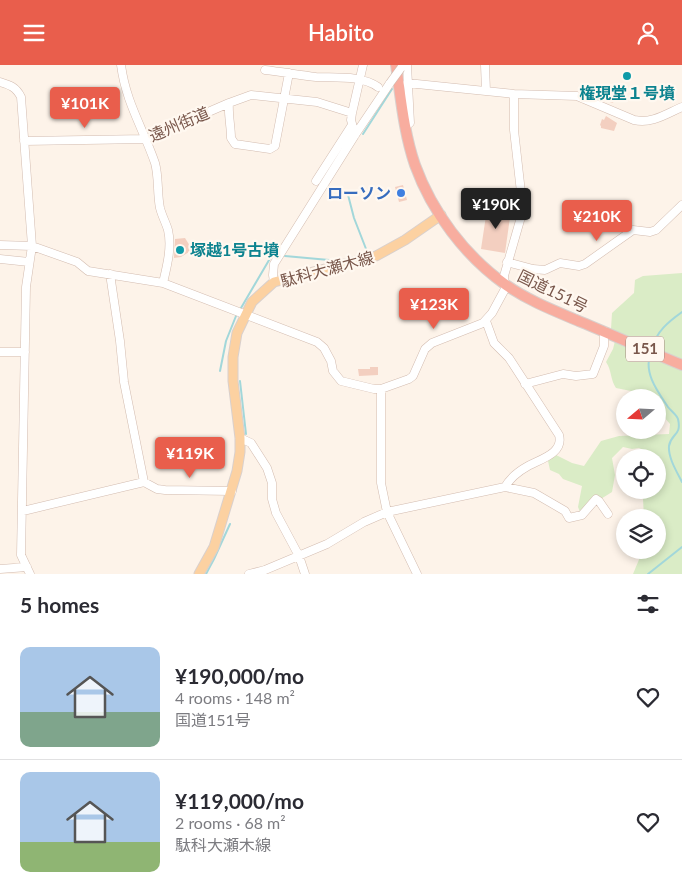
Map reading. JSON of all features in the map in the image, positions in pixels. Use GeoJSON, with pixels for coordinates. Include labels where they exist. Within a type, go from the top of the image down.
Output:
{"type":"FeatureCollection","features":[{"type":"Feature","properties":{"kind":"highway","name":"国道151号"},"geometry":{"type":"LineString","coordinates":[[402,66],[405,126],[409,146],[422,181],[430,199],[456,237],[477,261],[505,284],[536,302],[682,365]]}},
{"type":"Feature","properties":{"kind":"main road","name":"駄科大瀬木線"},"geometry":{"type":"LineString","coordinates":[[199,574],[214,547],[232,491],[240,452],[233,381],[233,357],[237,333],[252,302],[274,282],[376,256],[405,240],[441,215]]}},
{"type":"Feature","properties":{"kind":"street"},"geometry":{"type":"LineString","coordinates":[[121,65],[133,112],[156,165],[160,209],[168,230],[168,263],[163,283]]}},
{"type":"Feature","properties":{"kind":"street"},"geometry":{"type":"LineString","coordinates":[[355,135],[352,113],[363,65]]}},
{"type":"Feature","properties":{"kind":"street"},"geometry":{"type":"LineString","coordinates":[[485,65],[486,91]]}},
{"type":"Feature","properties":{"kind":"street"},"geometry":{"type":"LineString","coordinates":[[402,66],[406,83],[410,123],[405,126]]}},
{"type":"Feature","properties":{"kind":"street"},"geometry":{"type":"LineString","coordinates":[[274,282],[272,275],[274,264],[355,135],[402,66]]}},
{"type":"Feature","properties":{"kind":"street"},"geometry":{"type":"LineString","coordinates":[[265,70],[314,77],[360,79],[371,82],[378,87]]}},
{"type":"Feature","properties":{"kind":"street"},"geometry":{"type":"LineString","coordinates":[[229,103],[231,138],[235,144],[270,149],[275,146],[290,73]]}},
{"type":"Feature","properties":{"kind":"street"},"geometry":{"type":"LineString","coordinates":[[0,82],[18,90],[21,97],[32,246],[26,287],[21,555],[28,571],[0,569]]}},
{"type":"Feature","properties":{"kind":"street"},"geometry":{"type":"LineString","coordinates":[[406,83],[514,94],[577,95],[641,122],[664,116],[682,107]]}},
{"type":"Feature","properties":{"kind":"street"},"geometry":{"type":"LineString","coordinates":[[0,245],[32,246],[78,262],[88,271],[163,283],[317,342],[324,348],[331,361],[333,371],[341,381],[381,389],[413,376],[425,349],[432,343],[486,321],[505,289],[504,276],[507,262],[523,210],[514,130],[514,94]]}},
{"type":"Feature","properties":{"kind":"street","name":"遠州街道"},"geometry":{"type":"LineString","coordinates":[[24,141],[146,139],[251,95],[317,102],[352,113]]}},
{"type":"Feature","properties":{"kind":"street"},"geometry":{"type":"LineString","coordinates":[[316,181],[355,125]]}},
{"type":"Feature","properties":{"kind":"street"},"geometry":{"type":"LineString","coordinates":[[507,262],[545,270],[560,263],[579,266],[585,264],[633,230],[650,232],[656,230],[682,205]]}},
{"type":"Feature","properties":{"kind":"street"},"geometry":{"type":"LineString","coordinates":[[0,259],[29,263]]}},
{"type":"Feature","properties":{"kind":"street"},"geometry":{"type":"LineString","coordinates":[[110,274],[124,382],[144,482]]}},
{"type":"Feature","properties":{"kind":"street"},"geometry":{"type":"LineString","coordinates":[[486,321],[494,343],[509,358],[560,435],[561,441],[558,449],[515,475],[505,487]]}},
{"type":"Feature","properties":{"kind":"street"},"geometry":{"type":"LineString","coordinates":[[526,384],[563,374],[576,376],[593,374],[604,346],[606,332]]}},
{"type":"Feature","properties":{"kind":"street"},"geometry":{"type":"LineString","coordinates":[[0,352],[25,352]]}},
{"type":"Feature","properties":{"kind":"street"},"geometry":{"type":"LineString","coordinates":[[381,389],[381,483],[387,512],[417,574]]}},
{"type":"Feature","properties":{"kind":"street"},"geometry":{"type":"LineString","coordinates":[[240,438],[251,443],[267,468],[272,483],[272,499],[276,513],[300,556],[305,574]]}},
{"type":"Feature","properties":{"kind":"street"},"geometry":{"type":"LineString","coordinates":[[23,511],[144,482],[157,489],[165,490],[232,491]]}},
{"type":"Feature","properties":{"kind":"street"},"geometry":{"type":"LineString","coordinates":[[249,574],[300,556],[327,544],[364,522],[387,512],[505,487],[534,493],[565,511],[569,519],[582,515],[596,499],[608,514]]}},
{"type":"Feature","properties":{"kind":"green space"},"geometry":{"type":"Polygon","coordinates":[[[682,273],[682,574],[633,574],[639,559],[666,559],[666,509],[644,509],[643,499],[666,499],[666,449],[632,449],[623,447],[616,449],[616,454],[612,458],[615,475],[612,492],[580,512],[578,507],[582,486],[563,479],[559,474],[550,470],[548,461],[556,455],[572,463],[584,466],[601,441],[616,437],[616,439],[666,439],[666,434],[669,434],[670,424],[666,419],[666,389],[616,388],[606,362],[613,349],[616,337],[611,329],[612,313],[634,293],[635,280],[643,276],[682,273]]]}},
{"type":"Feature","properties":{"kind":"building"},"geometry":{"type":"Polygon","coordinates":[[[610,86],[618,89],[613,103],[604,100],[610,86]]]}},
{"type":"Feature","properties":{"kind":"building"},"geometry":{"type":"Polygon","coordinates":[[[606,116],[617,123],[614,131],[601,128],[602,119],[604,120],[606,116]]]}},
{"type":"Feature","properties":{"kind":"building","name":"ローソン"},"geometry":{"type":"Polygon","coordinates":[[[403,185],[407,200],[399,202],[395,187],[403,185]]]}},
{"type":"Feature","properties":{"kind":"building"},"geometry":{"type":"Polygon","coordinates":[[[487,209],[511,210],[505,253],[481,249],[487,209]]]}},
{"type":"Feature","properties":{"kind":"building","name":"塚越1号古墳"},"geometry":{"type":"Polygon","coordinates":[[[185,238],[190,246],[189,252],[181,257],[174,258],[175,239],[185,238]]]}},
{"type":"Feature","properties":{"kind":"building"},"geometry":{"type":"Polygon","coordinates":[[[370,367],[378,367],[378,375],[359,376],[358,369],[370,369],[370,367]]]}},
{"type":"Feature","properties":{"kind":"waterway"},"geometry":{"type":"LineString","coordinates":[[363,134],[392,89]]}},
{"type":"Feature","properties":{"kind":"waterway"},"geometry":{"type":"LineString","coordinates":[[347,191],[367,254]]}},
{"type":"Feature","properties":{"kind":"waterway"},"geometry":{"type":"LineString","coordinates":[[241,308],[273,255]]}},
{"type":"Feature","properties":{"kind":"waterway"},"geometry":{"type":"LineString","coordinates":[[285,256],[340,261]]}},
{"type":"Feature","properties":{"kind":"waterway"},"geometry":{"type":"LineString","coordinates":[[652,348],[664,327],[682,312]]}},
{"type":"Feature","properties":{"kind":"waterway"},"geometry":{"type":"LineString","coordinates":[[220,371],[226,341],[236,316]]}},
{"type":"Feature","properties":{"kind":"waterway"},"geometry":{"type":"LineString","coordinates":[[650,355],[649,369],[653,383],[678,419],[679,429],[670,442],[669,451],[673,465],[682,482]]}},
{"type":"Feature","properties":{"kind":"waterway"},"geometry":{"type":"LineString","coordinates":[[240,381],[246,434]]}},
{"type":"Feature","properties":{"kind":"waterway"},"geometry":{"type":"LineString","coordinates":[[206,574],[230,524]]}},
{"type":"Feature","properties":{"kind":"waterway"},"geometry":{"type":"LineString","coordinates":[[648,574],[682,547]]}},
{"type":"Feature","properties":{"kind":"place","name":"権現堂１号墳"},"geometry":{"type":"Point","coordinates":[627,76]}},
{"type":"Feature","properties":{"kind":"place","name":"ローソン"},"geometry":{"type":"Point","coordinates":[401,193]}},
{"type":"Feature","properties":{"kind":"place","name":"塚越1号古墳"},"geometry":{"type":"Point","coordinates":[180,250]}}]}
